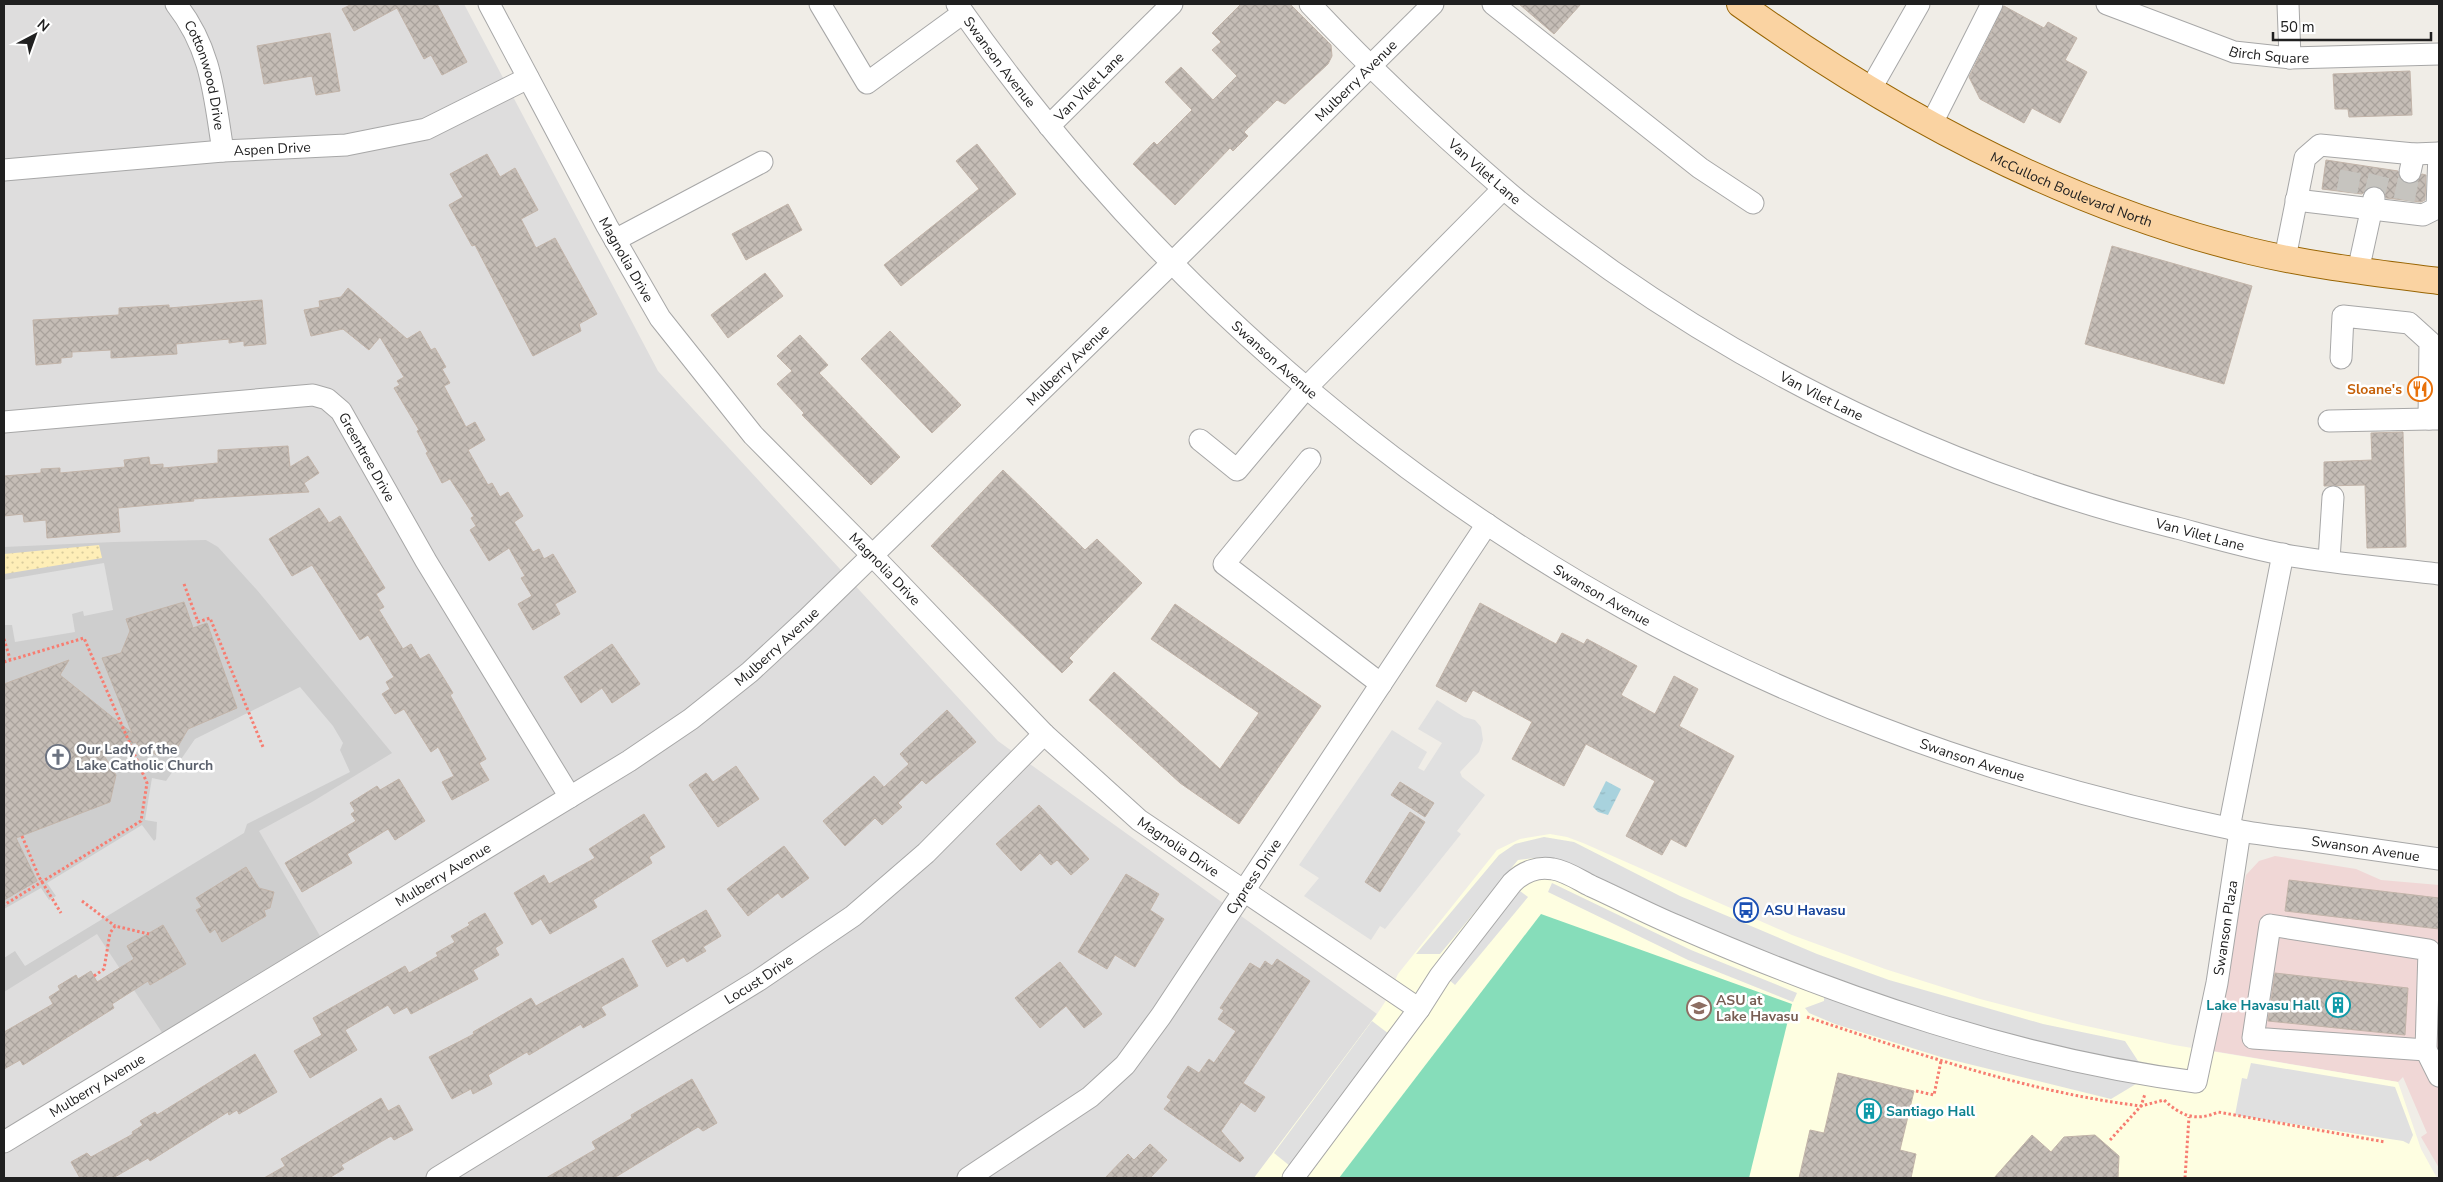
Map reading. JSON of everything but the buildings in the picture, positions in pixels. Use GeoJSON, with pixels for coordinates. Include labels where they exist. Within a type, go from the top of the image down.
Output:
{"type":"FeatureCollection","features":[{"type":"Feature","properties":{"kind":"main road","name":"McCulloch Boulevard North"},"geometry":{"type":"LineString","coordinates":[[1740,4],[1790,39],[1870,90],[1931,124],[2060,188],[2144,220],[2250,250],[2358,271],[2439,281]]}},
{"type":"Feature","properties":{"kind":"street","name":"Cottonwood Drive"},"geometry":{"type":"LineString","coordinates":[[176,4],[192,24],[209,66],[223,151]]}},
{"type":"Feature","properties":{"kind":"street","name":"Magnolia Drive"},"geometry":{"type":"LineString","coordinates":[[489,4],[615,240],[660,318],[753,435],[872,555],[1044,734],[1139,820],[1188,854],[1244,889],[1419,1009]]}},
{"type":"Feature","properties":{"kind":"street"},"geometry":{"type":"LineString","coordinates":[[820,4],[867,83],[960,8]]}},
{"type":"Feature","properties":{"kind":"street","name":"Mulberry Avenue"},"geometry":{"type":"LineString","coordinates":[[4,1142],[629,761],[691,719],[750,672],[872,555],[1172,263],[1433,4]]}},
{"type":"Feature","properties":{"kind":"street"},"geometry":{"type":"LineString","coordinates":[[1493,4],[1700,168],[1753,204]]}},
{"type":"Feature","properties":{"kind":"street"},"geometry":{"type":"LineString","coordinates":[[1870,90],[1919,4]]}},
{"type":"Feature","properties":{"kind":"street"},"geometry":{"type":"LineString","coordinates":[[1931,124],[1992,4]]}},
{"type":"Feature","properties":{"kind":"street","name":"Birch Square"},"geometry":{"type":"LineString","coordinates":[[2107,4],[2234,52],[2290,58],[2439,54]]}},
{"type":"Feature","properties":{"kind":"street"},"geometry":{"type":"LineString","coordinates":[[2288,4],[2290,58]]}},
{"type":"Feature","properties":{"kind":"street","name":"Swanson Avenue"},"geometry":{"type":"LineString","coordinates":[[960,8],[1048,126],[1124,213],[1172,263],[1269,356],[1347,422],[1422,479],[1487,524],[1601,595],[1691,644],[1783,688],[1870,724],[1974,761],[2072,790],[2234,830],[2439,859]]}},
{"type":"Feature","properties":{"kind":"street","name":"Van Vilet Lane"},"geometry":{"type":"LineString","coordinates":[[1048,126],[1159,8]]}},
{"type":"Feature","properties":{"kind":"street","name":"Van Vilet Lane"},"geometry":{"type":"LineString","coordinates":[[1321,8],[1370,67],[1503,189],[1572,243],[1664,307],[1790,380],[1896,432],[1978,466],[2060,495],[2152,522],[2283,554],[2439,574]]}},
{"type":"Feature","properties":{"kind":"street","name":"Aspen Drive"},"geometry":{"type":"LineString","coordinates":[[4,170],[223,151],[346,145],[426,129],[528,78]]}},
{"type":"Feature","properties":{"kind":"street"},"geometry":{"type":"LineString","coordinates":[[2285,258],[2296,200],[2305,158],[2320,145],[2353,156],[2412,163],[2439,153],[2436,208],[2423,215],[2403,207],[2346,199],[2296,200]]}},
{"type":"Feature","properties":{"kind":"street"},"geometry":{"type":"LineString","coordinates":[[615,240],[762,162]]}},
{"type":"Feature","properties":{"kind":"street"},"geometry":{"type":"LineString","coordinates":[[1200,440],[1236,470],[1306,388],[1503,189]]}},
{"type":"Feature","properties":{"kind":"street"},"geometry":{"type":"LineString","coordinates":[[2358,271],[2372,203]]}},
{"type":"Feature","properties":{"kind":"street"},"geometry":{"type":"LineString","coordinates":[[2329,422],[2434,419],[2430,342],[2409,323],[2343,316],[2341,358]]}},
{"type":"Feature","properties":{"kind":"street","name":"Greentree Drive"},"geometry":{"type":"LineString","coordinates":[[4,422],[313,394],[328,399],[342,411],[426,561],[570,797]]}},
{"type":"Feature","properties":{"kind":"street"},"geometry":{"type":"LineString","coordinates":[[1310,459],[1224,564],[1381,684]]}},
{"type":"Feature","properties":{"kind":"street"},"geometry":{"type":"LineString","coordinates":[[2329,560],[2333,497]]}},
{"type":"Feature","properties":{"kind":"street","name":"Cypress Drive"},"geometry":{"type":"LineString","coordinates":[[968,1178],[1090,1096],[1125,1065],[1161,1016],[1487,524]]}},
{"type":"Feature","properties":{"kind":"street","name":"Swanson Plaza"},"geometry":{"type":"LineString","coordinates":[[1419,1009],[1440,976],[1514,881],[1532,870],[1552,869],[1752,958],[1848,995],[1947,1027],[2048,1054],[2149,1076],[2196,1082],[2217,983],[2234,830],[2283,554]]}},
{"type":"Feature","properties":{"kind":"street","name":"Locust Drive"},"geometry":{"type":"LineString","coordinates":[[437,1178],[759,980],[853,916],[926,853],[1044,734]]}},
{"type":"Feature","properties":{"kind":"street"},"geometry":{"type":"LineString","coordinates":[[2426,1050],[2252,1038],[2270,925],[2429,950],[2434,980],[2426,1050],[2439,1076]]}},
{"type":"Feature","properties":{"kind":"street"},"geometry":{"type":"LineString","coordinates":[[1293,1178],[1419,1009]]}},
{"type":"Feature","properties":{"kind":"path"},"geometry":{"type":"LineString","coordinates":[[184,584],[198,622],[210,618],[263,747]]}},
{"type":"Feature","properties":{"kind":"path"},"geometry":{"type":"LineString","coordinates":[[4,662],[84,638],[147,783],[141,821],[4,905]]}},
{"type":"Feature","properties":{"kind":"path"},"geometry":{"type":"LineString","coordinates":[[4,639],[10,659]]}},
{"type":"Feature","properties":{"kind":"path"},"geometry":{"type":"LineString","coordinates":[[22,836],[42,882],[61,913]]}},
{"type":"Feature","properties":{"kind":"path"},"geometry":{"type":"LineString","coordinates":[[82,900],[116,926],[149,934]]}},
{"type":"Feature","properties":{"kind":"path"},"geometry":{"type":"LineString","coordinates":[[94,976],[104,969],[108,942],[116,926]]}},
{"type":"Feature","properties":{"kind":"path"},"geometry":{"type":"LineString","coordinates":[[1916,1091],[1934,1095],[1941,1061]]}},
{"type":"Feature","properties":{"kind":"path"},"geometry":{"type":"LineString","coordinates":[[2110,1140],[2141,1106],[2164,1100],[2177,1112],[2189,1117],[2203,1118],[2218,1112],[2385,1142]]}},
{"type":"Feature","properties":{"kind":"path"},"geometry":{"type":"LineString","coordinates":[[2185,1178],[2189,1117]]}},
{"type":"Feature","properties":{"kind":"shaded area"},"geometry":{"type":"Polygon","coordinates":[[[4,4],[464,4],[658,371],[998,741],[1377,1014],[1254,1178],[4,1178],[4,4]]]}},
{"type":"Feature","properties":{"kind":"shaded area"},"geometry":{"type":"Polygon","coordinates":[[[206,540],[218,547],[257,590],[392,753],[312,802],[259,831],[320,936],[163,1034],[97,934],[4,992],[4,547],[206,540]]]}},
{"type":"Feature","properties":{"kind":"shaded area"},"geometry":{"type":"Polygon","coordinates":[[[104,563],[113,610],[84,616],[83,611],[72,614],[75,632],[15,642],[12,625],[4,625],[4,580],[104,563]]]}},
{"type":"Feature","properties":{"kind":"shaded area"},"geometry":{"type":"Polygon","coordinates":[[[300,687],[333,726],[343,743],[340,750],[350,772],[247,824],[244,833],[25,966],[15,951],[4,958],[4,909],[41,888],[49,900],[56,896],[47,883],[142,825],[154,841],[156,839],[157,822],[145,820],[152,778],[166,781],[195,739],[300,687]]]}},
{"type":"Feature","properties":{"kind":"shaded area"},"geometry":{"type":"Polygon","coordinates":[[[1437,700],[1464,717],[1475,720],[1481,727],[1483,740],[1479,752],[1460,772],[1462,777],[1485,795],[1457,831],[1461,834],[1385,929],[1380,926],[1371,940],[1304,896],[1319,878],[1299,865],[1392,730],[1427,752],[1418,768],[1424,771],[1442,743],[1418,729],[1437,700]]]}},
{"type":"Feature","properties":{"kind":"shaded area","name":"ASU at Lake Havasu"},"geometry":{"type":"Polygon","coordinates":[[[1550,834],[1567,837],[1583,843],[1792,935],[1885,969],[1980,999],[2077,1024],[2174,1045],[2398,1082],[2421,1149],[2437,1178],[1254,1178],[1377,1014],[1385,1002],[1398,974],[1497,850],[1520,839],[1550,834]]]}},
{"type":"Feature","properties":{"kind":"shaded area"},"geometry":{"type":"Polygon","coordinates":[[[1544,837],[1574,842],[1680,896],[1817,954],[1889,980],[2043,1024],[2125,1041],[2140,1064],[2136,1084],[2111,1099],[1944,1058],[1835,1024],[1809,1013],[1805,1008],[1824,1001],[1825,978],[1676,915],[1551,858],[1518,860],[1440,954],[1416,954],[1499,855],[1515,844],[1544,837]]]}},
{"type":"Feature","properties":{"kind":"shaded area"},"geometry":{"type":"Polygon","coordinates":[[[2275,856],[2356,869],[2381,880],[2439,885],[2439,1168],[2421,1137],[2427,1133],[2403,1077],[2398,1082],[2213,1051],[2246,875],[2259,861],[2275,856]]]}},
{"type":"Feature","properties":{"kind":"shaded area"},"geometry":{"type":"Polygon","coordinates":[[[1552,883],[1691,950],[1797,993],[1793,1002],[1688,960],[1548,892],[1552,883]]]}},
{"type":"Feature","properties":{"kind":"shaded area"},"geometry":{"type":"Polygon","coordinates":[[[1520,891],[1528,897],[1455,985],[1447,978],[1520,891]]]}},
{"type":"Feature","properties":{"kind":"shaded area"},"geometry":{"type":"Polygon","coordinates":[[[1372,1021],[1389,1034],[1290,1166],[1274,1153],[1372,1021]]]}},
{"type":"Feature","properties":{"kind":"shaded area"},"geometry":{"type":"Polygon","coordinates":[[[2251,1063],[2395,1087],[2413,1135],[2409,1144],[2403,1141],[2235,1115],[2242,1078],[2247,1079],[2251,1063]]]}},
{"type":"Feature","properties":{"kind":"sand"},"geometry":{"type":"Polygon","coordinates":[[[99,545],[102,558],[4,574],[4,554],[99,545]]]}},
{"type":"Feature","properties":{"kind":"green space"},"geometry":{"type":"Polygon","coordinates":[[[1541,914],[1792,1004],[1749,1178],[1339,1178],[1541,914]]]}},
{"type":"Feature","properties":{"kind":"water"},"geometry":{"type":"Polygon","coordinates":[[[1606,781],[1621,789],[1608,815],[1598,812],[1593,807],[1606,781]]]}},
{"type":"Feature","properties":{"kind":"tunnel"},"geometry":{"type":"LineString","coordinates":[[2347,192],[2352,164]]}},
{"type":"Feature","properties":{"kind":"tunnel"},"geometry":{"type":"LineString","coordinates":[[2374,196],[2381,168]]}},
{"type":"Feature","properties":{"kind":"tunnel"},"geometry":{"type":"LineString","coordinates":[[2404,200],[2410,172]]}},
{"type":"Feature","properties":{"kind":"place","name":"Sloane's"},"geometry":{"type":"Point","coordinates":[2420,389]}},
{"type":"Feature","properties":{"kind":"place","name":"Our Lady of the Lake Catholic Church"},"geometry":{"type":"Point","coordinates":[58,757]}},
{"type":"Feature","properties":{"kind":"place","name":"ASU Havasu"},"geometry":{"type":"Point","coordinates":[1746,910]}},
{"type":"Feature","properties":{"kind":"place","name":"Lake Havasu Hall"},"geometry":{"type":"Point","coordinates":[2338,1005]}},
{"type":"Feature","properties":{"kind":"place","name":"ASU at Lake Havasu"},"geometry":{"type":"Point","coordinates":[1699,1008]}},
{"type":"Feature","properties":{"kind":"place","name":"Santiago Hall"},"geometry":{"type":"Point","coordinates":[1869,1111]}}]}
